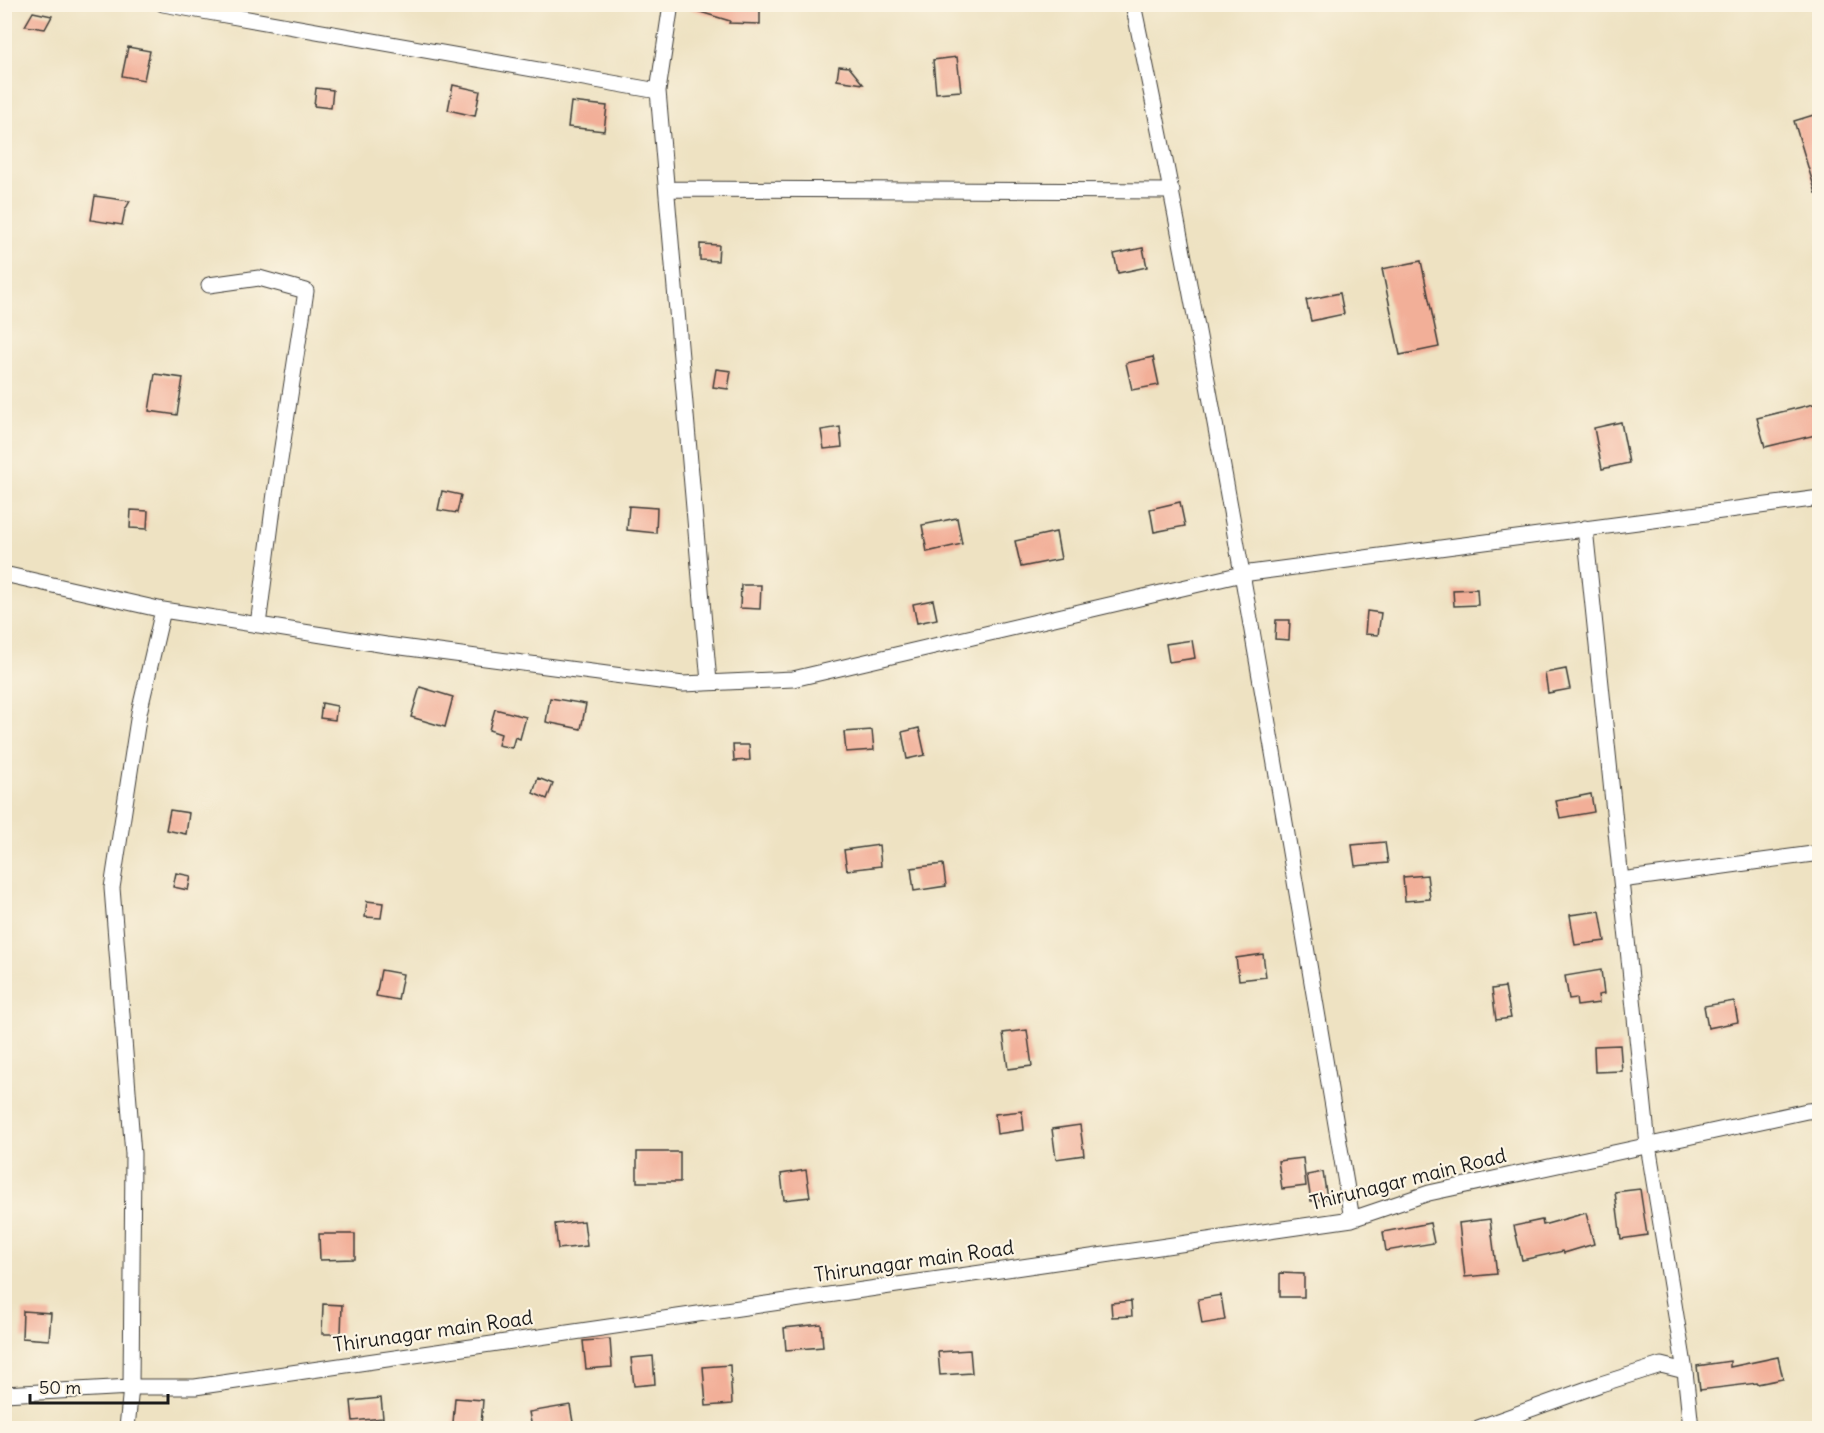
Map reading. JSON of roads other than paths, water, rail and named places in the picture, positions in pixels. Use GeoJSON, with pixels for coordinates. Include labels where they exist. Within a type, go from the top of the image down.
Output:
{"type":"FeatureCollection","features":[{"type":"Feature","properties":{"kind":"street"},"geometry":{"type":"LineString","coordinates":[[163,4],[658,91]]}},
{"type":"Feature","properties":{"kind":"street"},"geometry":{"type":"LineString","coordinates":[[671,4],[658,91],[709,682]]}},
{"type":"Feature","properties":{"kind":"street"},"geometry":{"type":"LineString","coordinates":[[1133,4],[1172,191],[1242,574],[1352,1219]]}},
{"type":"Feature","properties":{"kind":"street"},"geometry":{"type":"LineString","coordinates":[[667,189],[1172,191]]}},
{"type":"Feature","properties":{"kind":"street"},"geometry":{"type":"LineString","coordinates":[[209,285],[259,278],[306,291],[275,493],[258,625]]}},
{"type":"Feature","properties":{"kind":"street"},"geometry":{"type":"LineString","coordinates":[[4,574],[163,610],[386,645],[683,684],[793,679],[1242,574],[1820,498]]}},
{"type":"Feature","properties":{"kind":"street"},"geometry":{"type":"LineString","coordinates":[[1585,528],[1647,1145],[1685,1371],[1691,1428]]}},
{"type":"Feature","properties":{"kind":"street"},"geometry":{"type":"LineString","coordinates":[[127,1428],[131,1387],[133,1155],[112,888],[139,713],[163,610]]}},
{"type":"Feature","properties":{"kind":"street"},"geometry":{"type":"LineString","coordinates":[[1621,880],[1820,853]]}},
{"type":"Feature","properties":{"kind":"street","name":"Thirunagar main Road"},"geometry":{"type":"LineString","coordinates":[[4,1394],[131,1387],[195,1387],[1352,1219],[1429,1193],[1820,1110]]}},
{"type":"Feature","properties":{"kind":"street"},"geometry":{"type":"LineString","coordinates":[[1478,1428],[1661,1365],[1685,1371]]}}]}
